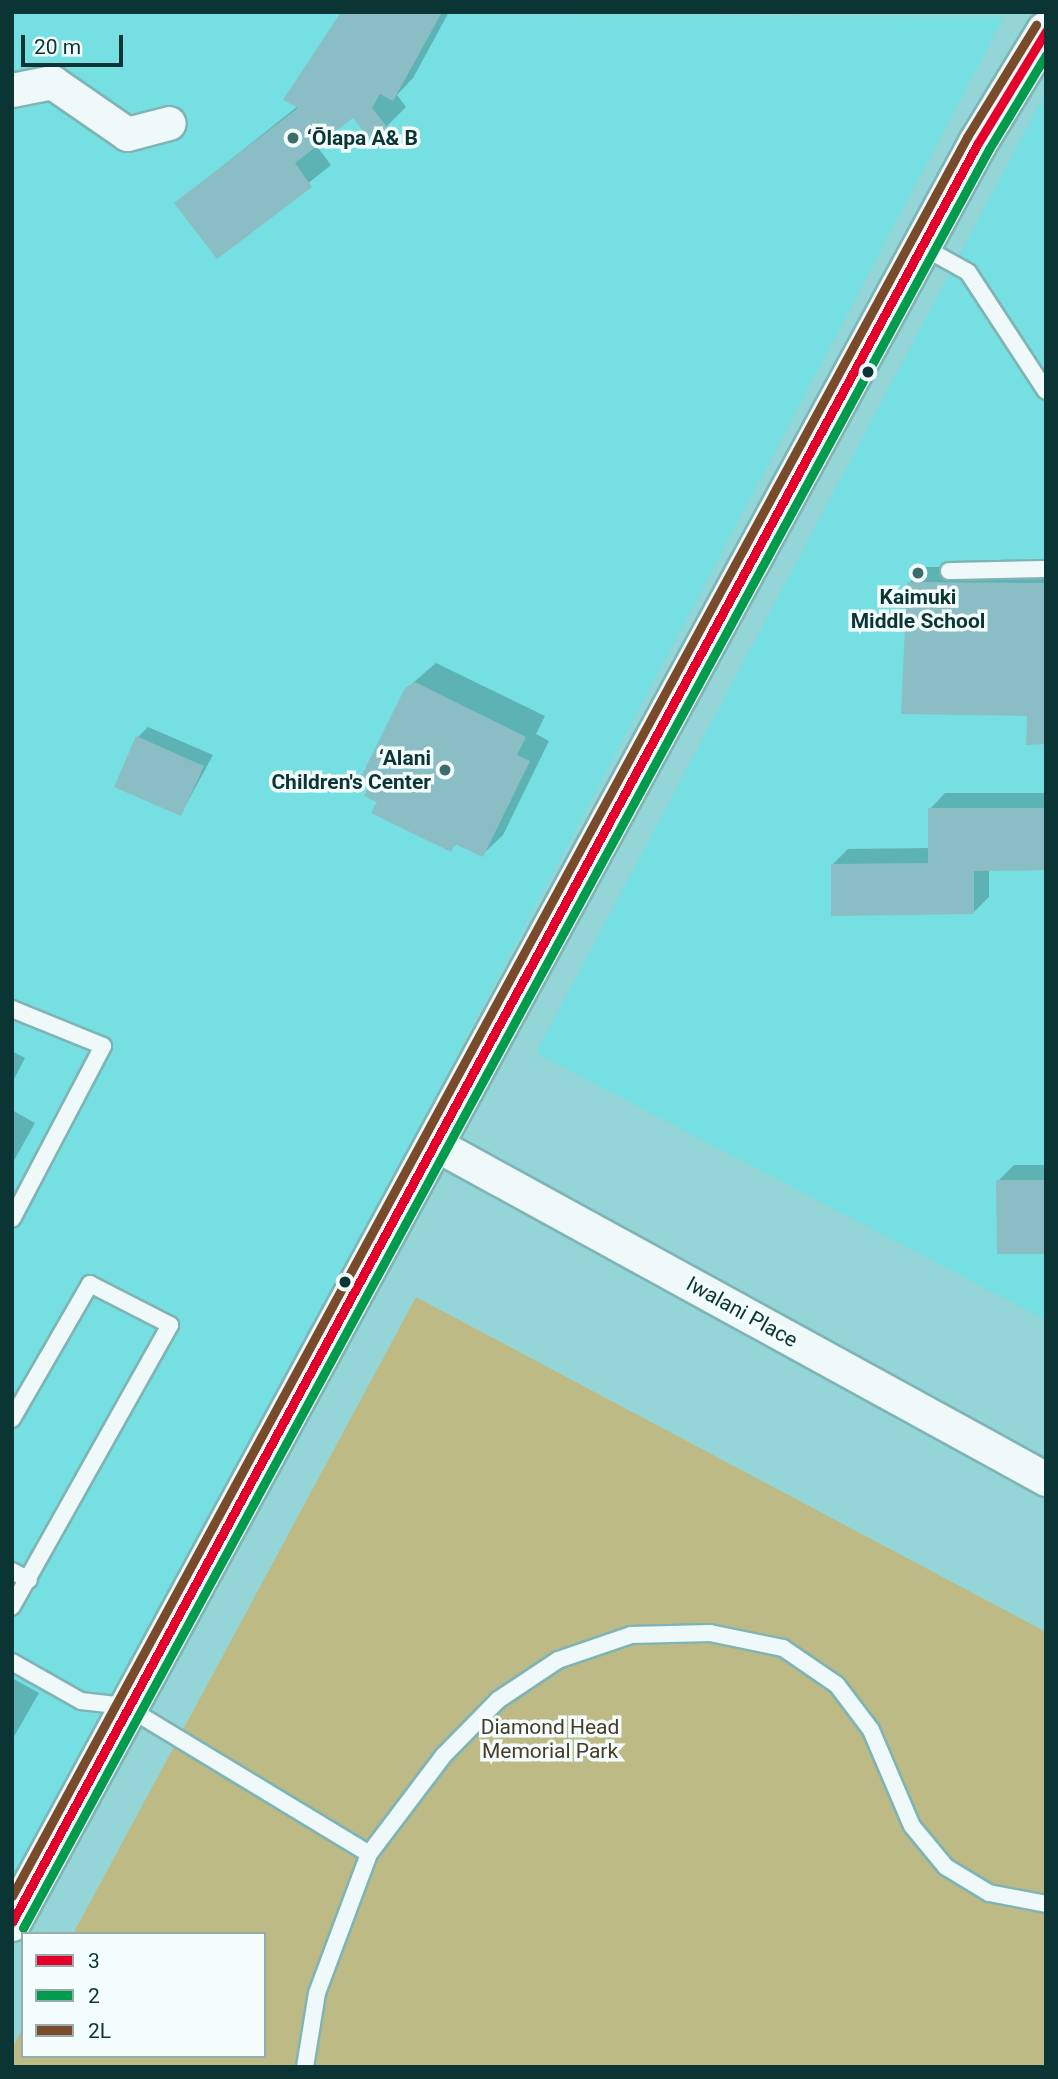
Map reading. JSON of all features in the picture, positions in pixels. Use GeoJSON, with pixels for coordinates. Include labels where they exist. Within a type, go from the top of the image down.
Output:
{"type":"FeatureCollection","features":[{"type":"Feature","properties":{"kind":"street"},"geometry":{"type":"LineString","coordinates":[[1038,12],[1046,16]]}},
{"type":"Feature","properties":{"kind":"street"},"geometry":{"type":"LineString","coordinates":[[12,1922],[125,1706],[438,1145],[923,247],[1046,31]]}},
{"type":"Feature","properties":{"kind":"street"},"geometry":{"type":"LineString","coordinates":[[12,90],[52,82],[127,134],[169,123]]}},
{"type":"Feature","properties":{"kind":"street","name":"Iwalani Place"},"geometry":{"type":"LineString","coordinates":[[438,1145],[1046,1479]]}},
{"type":"Feature","properties":{"kind":"lane"},"geometry":{"type":"LineString","coordinates":[[923,247],[968,272],[1046,391]]}},
{"type":"Feature","properties":{"kind":"lane"},"geometry":{"type":"LineString","coordinates":[[949,571],[1046,569]]}},
{"type":"Feature","properties":{"kind":"lane"},"geometry":{"type":"LineString","coordinates":[[12,1009],[103,1046],[12,1219]]}},
{"type":"Feature","properties":{"kind":"lane"},"geometry":{"type":"LineString","coordinates":[[12,1419],[90,1284],[170,1325],[12,1607]]}},
{"type":"Feature","properties":{"kind":"lane"},"geometry":{"type":"LineString","coordinates":[[12,1571],[29,1580]]}},
{"type":"Feature","properties":{"kind":"lane"},"geometry":{"type":"LineString","coordinates":[[305,2067],[317,1993],[369,1854],[444,1755],[498,1700],[558,1660],[631,1636],[710,1633],[783,1648],[837,1685],[871,1730],[912,1826],[946,1867],[989,1894],[1046,1904]]}},
{"type":"Feature","properties":{"kind":"lane"},"geometry":{"type":"LineString","coordinates":[[12,1662],[81,1700],[125,1706],[369,1854]]}},
{"type":"Feature","properties":{"kind":"shaded area"},"geometry":{"type":"Polygon","coordinates":[[[12,12],[1004,17],[12,1899],[12,12]]]}},
{"type":"Feature","properties":{"kind":"shaded area","name":"Kaimuki Middle School"},"geometry":{"type":"Polygon","coordinates":[[[1046,92],[1046,1320],[536,1053],[1046,92]]]}},
{"type":"Feature","properties":{"kind":"green space","name":"Diamond Head Memorial Park"},"geometry":{"type":"Polygon","coordinates":[[[416,1297],[1046,1632],[1046,2067],[12,2067],[12,2048],[21,2032],[21,2058],[266,2058],[266,1932],[74,1932],[416,1297]]]}},
{"type":"Feature","properties":{"kind":"building","name":"‘Ōlapa A& B"},"geometry":{"type":"Polygon","coordinates":[[[341,12],[442,12],[393,101],[380,94],[372,108],[388,128],[371,141],[353,118],[295,163],[312,187],[217,259],[174,203],[298,108],[283,100],[341,12]]]}},
{"type":"Feature","properties":{"kind":"building"},"geometry":{"type":"Polygon","coordinates":[[[907,582],[1046,583],[1046,744],[1026,745],[1027,716],[901,714],[907,582]]]}},
{"type":"Feature","properties":{"kind":"building","name":"‘Alani Children's Center"},"geometry":{"type":"Polygon","coordinates":[[[415,682],[526,737],[517,755],[530,761],[483,857],[455,844],[451,852],[371,813],[377,802],[364,796],[370,784],[360,779],[405,688],[415,682]]]}},
{"type":"Feature","properties":{"kind":"building"},"geometry":{"type":"Polygon","coordinates":[[[136,736],[204,766],[181,816],[114,787],[136,736]]]}},
{"type":"Feature","properties":{"kind":"building"},"geometry":{"type":"Polygon","coordinates":[[[928,808],[1046,808],[1046,870],[974,871],[974,914],[831,916],[831,864],[928,863],[928,808]]]}},
{"type":"Feature","properties":{"kind":"building"},"geometry":{"type":"Polygon","coordinates":[[[996,1180],[1046,1180],[1046,1254],[997,1254],[996,1180]]]}},
{"type":"Feature","properties":{"kind":"transit line","name":"2L"},"geometry":{"type":"LineString","coordinates":[[12,1896],[967,137],[1036,25]]}},
{"type":"Feature","properties":{"kind":"transit line","name":"3"},"geometry":{"type":"LineString","coordinates":[[12,1922],[978,143],[1046,31]]}},
{"type":"Feature","properties":{"kind":"transit line","name":"2"},"geometry":{"type":"LineString","coordinates":[[23,1928],[989,149],[1046,55]]}},
{"type":"Feature","properties":{"kind":"place","name":"‘Ōlapa A& B"},"geometry":{"type":"Point","coordinates":[293,138]}},
{"type":"Feature","properties":{"kind":"place","name":"Kaimuki Middle School"},"geometry":{"type":"Point","coordinates":[918,573]}},
{"type":"Feature","properties":{"kind":"place","name":"‘Alani Children's Center"},"geometry":{"type":"Point","coordinates":[445,770]}}]}
